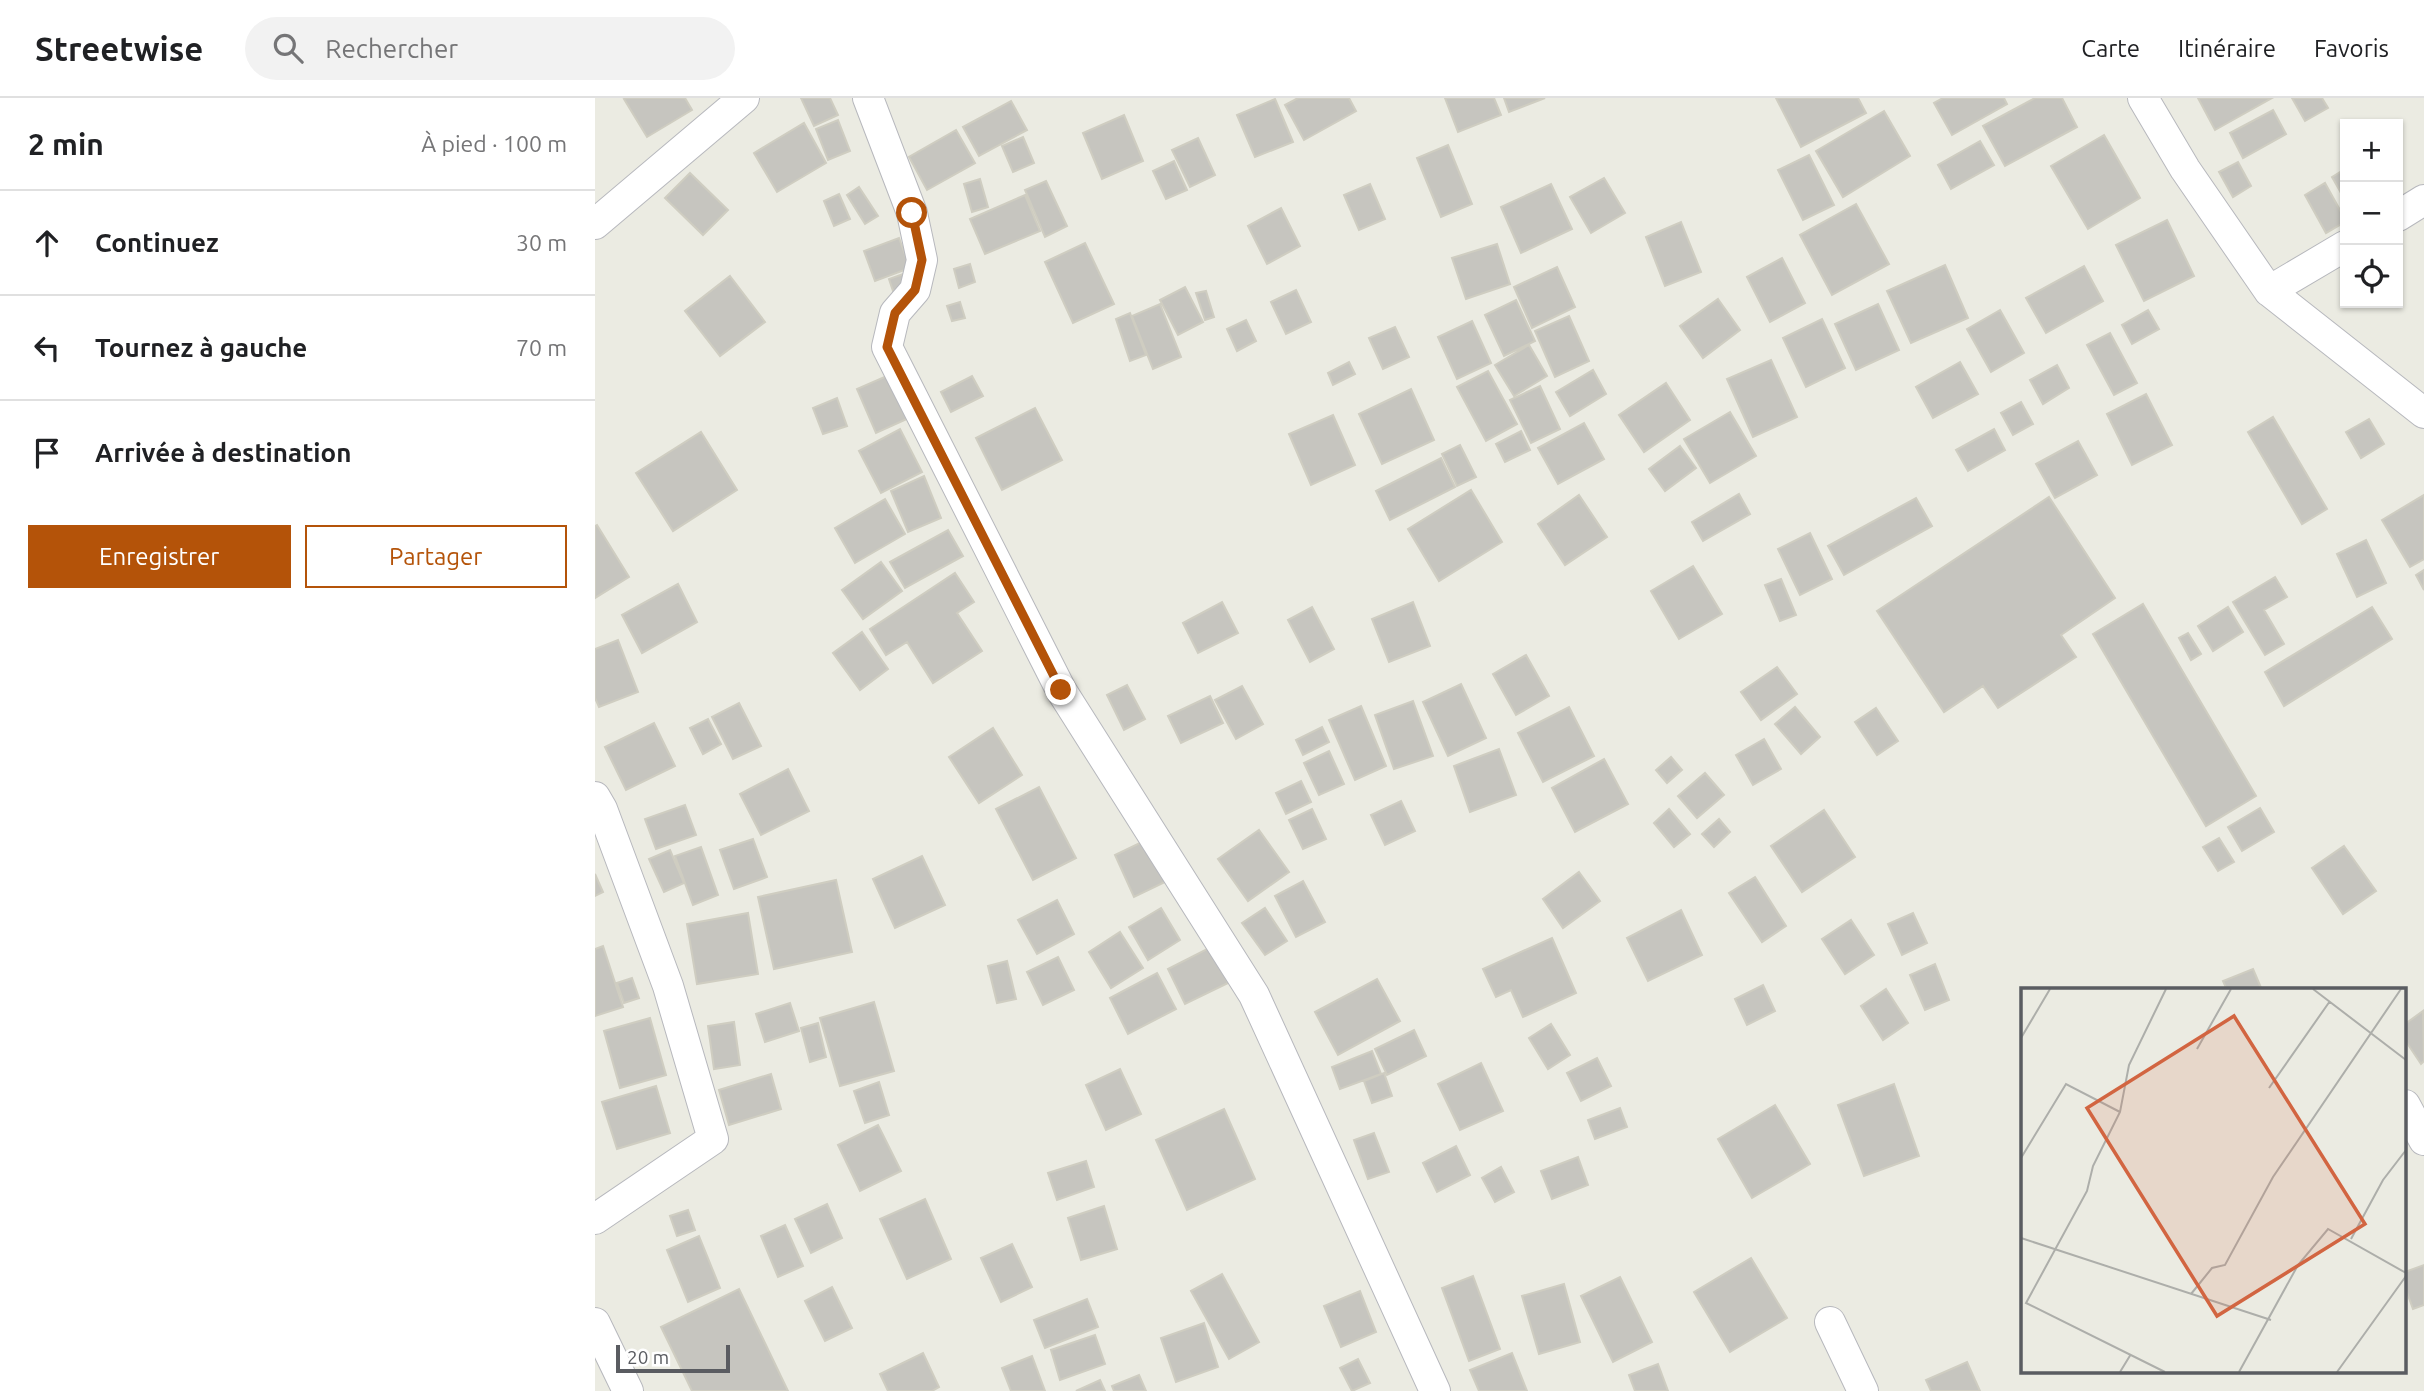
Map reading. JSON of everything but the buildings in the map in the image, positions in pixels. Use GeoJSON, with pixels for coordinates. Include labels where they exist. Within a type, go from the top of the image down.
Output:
{"type":"FeatureCollection","features":[{"type":"Feature","properties":{"kind":"street"},"geometry":{"type":"LineString","coordinates":[[595,224],[744,98]]}},
{"type":"Feature","properties":{"kind":"street"},"geometry":{"type":"LineString","coordinates":[[868,98],[912,213],[922,260],[915,290],[895,313],[887,347],[1061,690],[1254,995],[1435,1391]]}},
{"type":"Feature","properties":{"kind":"street"},"geometry":{"type":"LineString","coordinates":[[2143,98],[2185,169],[2269,291],[2424,413]]}},
{"type":"Feature","properties":{"kind":"street"},"geometry":{"type":"LineString","coordinates":[[2403,213],[2424,200]]}},
{"type":"Feature","properties":{"kind":"street"},"geometry":{"type":"LineString","coordinates":[[2269,291],[2340,249]]}},
{"type":"Feature","properties":{"kind":"street"},"geometry":{"type":"LineString","coordinates":[[595,797],[602,809],[668,986],[713,1139],[595,1219]]}},
{"type":"Feature","properties":{"kind":"street"},"geometry":{"type":"LineString","coordinates":[[2407,1109],[2424,1140]]}},
{"type":"Feature","properties":{"kind":"street"},"geometry":{"type":"LineString","coordinates":[[1830,1322],[1863,1391]]}},
{"type":"Feature","properties":{"kind":"street"},"geometry":{"type":"LineString","coordinates":[[595,1323],[628,1391]]}},
{"type":"Feature","properties":{"kind":"route"},"geometry":{"type":"LineString","coordinates":[[912,213],[922,260],[915,290],[895,313],[887,347],[1061,690]]}}]}
